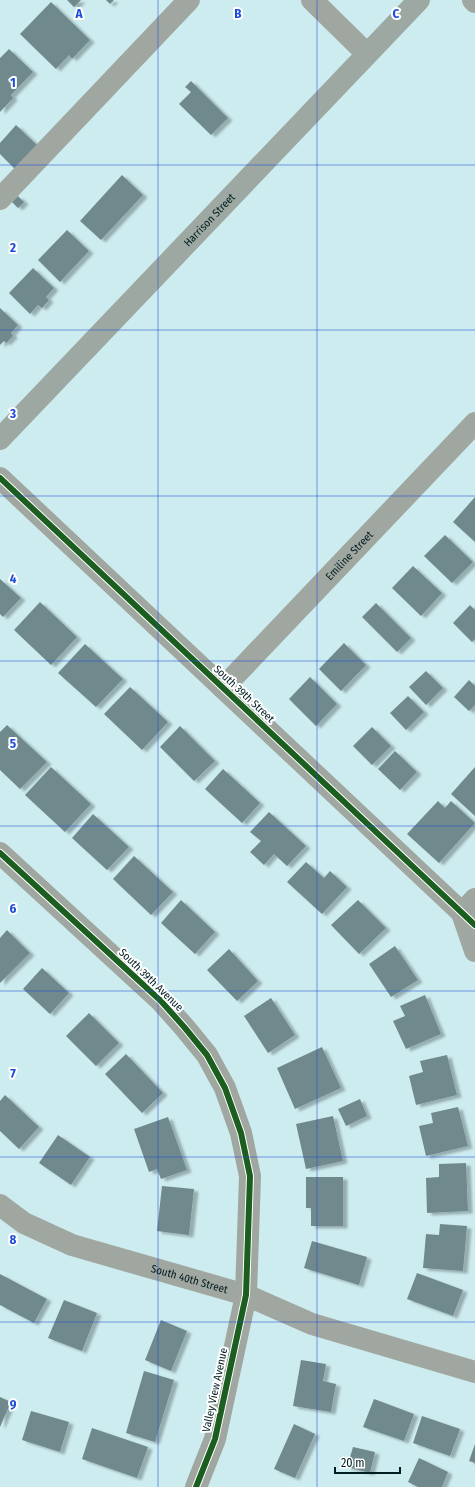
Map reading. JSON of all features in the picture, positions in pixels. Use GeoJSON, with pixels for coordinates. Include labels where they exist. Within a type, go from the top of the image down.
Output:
{"type":"FeatureCollection","features":[{"type":"Feature","properties":{"kind":"main road","name":"Harrison Street"},"geometry":{"type":"LineString","coordinates":[[0,439],[419,0]]}},
{"type":"Feature","properties":{"kind":"street"},"geometry":{"type":"LineString","coordinates":[[0,199],[189,0]]}},
{"type":"Feature","properties":{"kind":"street"},"geometry":{"type":"LineString","coordinates":[[312,0],[367,54]]}},
{"type":"Feature","properties":{"kind":"street","name":"Emiline Street"},"geometry":{"type":"LineString","coordinates":[[223,688],[475,423]]}},
{"type":"Feature","properties":{"kind":"street","name":"South 39th Street"},"geometry":{"type":"LineString","coordinates":[[0,478],[223,688],[471,912]]}},
{"type":"Feature","properties":{"kind":"street","name":"South 39th Avenue"},"geometry":{"type":"LineString","coordinates":[[3,861],[161,1001],[207,1056],[219,1077],[225,1088],[241,1133],[250,1176],[246,1294]]}},
{"type":"Feature","properties":{"kind":"street"},"geometry":{"type":"LineString","coordinates":[[471,912],[475,951]]}},
{"type":"Feature","properties":{"kind":"street","name":"South 40th Street"},"geometry":{"type":"LineString","coordinates":[[0,1205],[24,1223],[72,1244],[246,1294],[312,1324],[475,1372]]}},
{"type":"Feature","properties":{"kind":"street","name":"Valley View Avenue"},"geometry":{"type":"LineString","coordinates":[[196,1487],[215,1439],[246,1294]]}},
{"type":"Feature","properties":{"kind":"building"},"geometry":{"type":"Polygon","coordinates":[[[67,0],[81,0],[74,7],[67,0]]]}},
{"type":"Feature","properties":{"kind":"building"},"geometry":{"type":"Polygon","coordinates":[[[106,0],[114,0],[110,4],[106,0]]]}},
{"type":"Feature","properties":{"kind":"building"},"geometry":{"type":"Polygon","coordinates":[[[51,2],[90,40],[72,59],[69,55],[56,69],[20,34],[51,2]]]}},
{"type":"Feature","properties":{"kind":"building"},"geometry":{"type":"Polygon","coordinates":[[[9,49],[33,72],[11,95],[13,98],[0,112],[0,58],[9,49]]]}},
{"type":"Feature","properties":{"kind":"building"},"geometry":{"type":"Polygon","coordinates":[[[191,81],[228,118],[211,135],[179,104],[191,92],[185,87],[191,81]]]}},
{"type":"Feature","properties":{"kind":"building"},"geometry":{"type":"Polygon","coordinates":[[[16,125],[37,145],[15,169],[0,154],[0,143],[16,125]]]}},
{"type":"Feature","properties":{"kind":"building"},"geometry":{"type":"Polygon","coordinates":[[[122,175],[143,195],[101,240],[80,221],[122,175]]]}},
{"type":"Feature","properties":{"kind":"building"},"geometry":{"type":"Polygon","coordinates":[[[18,196],[24,202],[18,208],[12,202],[18,196]]]}},
{"type":"Feature","properties":{"kind":"building"},"geometry":{"type":"Polygon","coordinates":[[[67,230],[89,251],[60,282],[38,260],[67,230]]]}},
{"type":"Feature","properties":{"kind":"building"},"geometry":{"type":"Polygon","coordinates":[[[33,268],[54,288],[46,297],[49,300],[42,308],[38,305],[30,314],[9,293],[33,268]]]}},
{"type":"Feature","properties":{"kind":"building"},"geometry":{"type":"Polygon","coordinates":[[[0,308],[18,325],[11,333],[13,336],[6,343],[4,341],[0,345],[0,308]]]}},
{"type":"Feature","properties":{"kind":"building"},"geometry":{"type":"Polygon","coordinates":[[[475,497],[475,542],[453,522],[475,497]]]}},
{"type":"Feature","properties":{"kind":"building"},"geometry":{"type":"Polygon","coordinates":[[[445,535],[473,562],[452,583],[424,556],[445,535]]]}},
{"type":"Feature","properties":{"kind":"building"},"geometry":{"type":"Polygon","coordinates":[[[413,566],[442,593],[421,616],[392,588],[413,566]]]}},
{"type":"Feature","properties":{"kind":"building"},"geometry":{"type":"Polygon","coordinates":[[[0,579],[21,598],[3,617],[0,614],[0,579]]]}},
{"type":"Feature","properties":{"kind":"building"},"geometry":{"type":"Polygon","coordinates":[[[40,602],[77,637],[51,665],[14,630],[40,602]]]}},
{"type":"Feature","properties":{"kind":"building"},"geometry":{"type":"Polygon","coordinates":[[[376,603],[411,638],[397,652],[362,617],[376,603]]]}},
{"type":"Feature","properties":{"kind":"building"},"geometry":{"type":"Polygon","coordinates":[[[470,605],[475,610],[475,639],[472,642],[453,623],[470,605]]]}},
{"type":"Feature","properties":{"kind":"building"},"geometry":{"type":"Polygon","coordinates":[[[344,643],[366,665],[341,691],[319,669],[344,643]]]}},
{"type":"Feature","properties":{"kind":"building"},"geometry":{"type":"Polygon","coordinates":[[[85,644],[123,679],[96,707],[58,673],[85,644]]]}},
{"type":"Feature","properties":{"kind":"building"},"geometry":{"type":"Polygon","coordinates":[[[426,671],[443,688],[426,705],[409,687],[426,671]]]}},
{"type":"Feature","properties":{"kind":"building"},"geometry":{"type":"Polygon","coordinates":[[[310,677],[337,704],[316,726],[289,699],[310,677]]]}},
{"type":"Feature","properties":{"kind":"building"},"geometry":{"type":"Polygon","coordinates":[[[469,680],[475,686],[475,705],[469,711],[454,697],[469,680]]]}},
{"type":"Feature","properties":{"kind":"building"},"geometry":{"type":"Polygon","coordinates":[[[130,687],[168,722],[142,750],[104,714],[130,687]]]}},
{"type":"Feature","properties":{"kind":"building"},"geometry":{"type":"Polygon","coordinates":[[[408,696],[424,712],[406,730],[390,713],[408,696]]]}},
{"type":"Feature","properties":{"kind":"building"},"geometry":{"type":"Polygon","coordinates":[[[7,725],[47,762],[20,789],[0,770],[0,732],[7,725]]]}},
{"type":"Feature","properties":{"kind":"building"},"geometry":{"type":"Polygon","coordinates":[[[180,726],[215,761],[194,781],[160,747],[180,726]]]}},
{"type":"Feature","properties":{"kind":"building"},"geometry":{"type":"Polygon","coordinates":[[[372,727],[391,746],[372,765],[353,746],[372,727]]]}},
{"type":"Feature","properties":{"kind":"building"},"geometry":{"type":"Polygon","coordinates":[[[395,751],[417,772],[400,790],[378,769],[395,751]]]}},
{"type":"Feature","properties":{"kind":"building"},"geometry":{"type":"Polygon","coordinates":[[[51,767],[91,804],[65,832],[25,795],[51,767]]]}},
{"type":"Feature","properties":{"kind":"building"},"geometry":{"type":"Polygon","coordinates":[[[475,767],[475,816],[451,794],[475,767]]]}},
{"type":"Feature","properties":{"kind":"building"},"geometry":{"type":"Polygon","coordinates":[[[223,769],[260,803],[242,823],[205,789],[223,769]]]}},
{"type":"Feature","properties":{"kind":"building"},"geometry":{"type":"Polygon","coordinates":[[[438,801],[445,808],[451,801],[475,823],[439,863],[407,834],[438,801]]]}},
{"type":"Feature","properties":{"kind":"building"},"geometry":{"type":"Polygon","coordinates":[[[269,812],[306,846],[287,866],[274,854],[264,865],[250,852],[261,841],[250,832],[269,812]]]}},
{"type":"Feature","properties":{"kind":"building"},"geometry":{"type":"Polygon","coordinates":[[[93,814],[129,847],[107,870],[72,838],[93,814]]]}},
{"type":"Feature","properties":{"kind":"building"},"geometry":{"type":"Polygon","coordinates":[[[134,856],[173,892],[151,915],[113,879],[134,856]]]}},
{"type":"Feature","properties":{"kind":"building"},"geometry":{"type":"Polygon","coordinates":[[[306,862],[324,878],[330,871],[347,887],[322,914],[287,882],[306,862]]]}},
{"type":"Feature","properties":{"kind":"building"},"geometry":{"type":"Polygon","coordinates":[[[181,900],[215,932],[195,954],[161,923],[181,900]]]}},
{"type":"Feature","properties":{"kind":"building"},"geometry":{"type":"Polygon","coordinates":[[[358,900],[386,928],[359,954],[331,925],[358,900]]]}},
{"type":"Feature","properties":{"kind":"building"},"geometry":{"type":"Polygon","coordinates":[[[7,930],[30,953],[0,983],[0,938],[7,930]]]}},
{"type":"Feature","properties":{"kind":"building"},"geometry":{"type":"Polygon","coordinates":[[[395,946],[418,980],[391,997],[369,964],[395,946]]]}},
{"type":"Feature","properties":{"kind":"building"},"geometry":{"type":"Polygon","coordinates":[[[229,949],[258,981],[237,1001],[207,970],[229,949]]]}},
{"type":"Feature","properties":{"kind":"building"},"geometry":{"type":"Polygon","coordinates":[[[42,968],[69,993],[50,1014],[23,989],[42,968]]]}},
{"type":"Feature","properties":{"kind":"building"},"geometry":{"type":"Polygon","coordinates":[[[425,995],[441,1034],[406,1049],[393,1021],[405,1016],[400,1006],[425,995]]]}},
{"type":"Feature","properties":{"kind":"building"},"geometry":{"type":"Polygon","coordinates":[[[271,998],[295,1035],[268,1053],[244,1016],[271,998]]]}},
{"type":"Feature","properties":{"kind":"building"},"geometry":{"type":"Polygon","coordinates":[[[89,1013],[119,1043],[96,1066],[66,1036],[89,1013]]]}},
{"type":"Feature","properties":{"kind":"building"},"geometry":{"type":"Polygon","coordinates":[[[322,1047],[341,1088],[295,1109],[277,1068],[322,1047]]]}},
{"type":"Feature","properties":{"kind":"building"},"geometry":{"type":"Polygon","coordinates":[[[126,1054],[163,1093],[142,1113],[105,1074],[126,1054]]]}},
{"type":"Feature","properties":{"kind":"building"},"geometry":{"type":"Polygon","coordinates":[[[447,1055],[457,1095],[416,1105],[409,1076],[423,1072],[420,1061],[447,1055]]]}},
{"type":"Feature","properties":{"kind":"building"},"geometry":{"type":"Polygon","coordinates":[[[5,1095],[39,1127],[19,1149],[0,1131],[0,1101],[5,1095]]]}},
{"type":"Feature","properties":{"kind":"building"},"geometry":{"type":"Polygon","coordinates":[[[360,1099],[367,1116],[346,1126],[338,1109],[360,1099]]]}},
{"type":"Feature","properties":{"kind":"building"},"geometry":{"type":"Polygon","coordinates":[[[458,1107],[468,1146],[426,1156],[419,1126],[433,1123],[431,1113],[458,1107]]]}},
{"type":"Feature","properties":{"kind":"building"},"geometry":{"type":"Polygon","coordinates":[[[333,1116],[343,1161],[306,1169],[296,1124],[333,1116]]]}},
{"type":"Feature","properties":{"kind":"building"},"geometry":{"type":"Polygon","coordinates":[[[168,1117],[187,1170],[161,1179],[157,1169],[149,1172],[134,1129],[168,1117]]]}},
{"type":"Feature","properties":{"kind":"building"},"geometry":{"type":"Polygon","coordinates":[[[58,1135],[90,1157],[71,1185],[39,1163],[58,1135]]]}},
{"type":"Feature","properties":{"kind":"building"},"geometry":{"type":"Polygon","coordinates":[[[466,1163],[468,1211],[427,1213],[426,1178],[439,1177],[439,1164],[466,1163]]]}},
{"type":"Feature","properties":{"kind":"building"},"geometry":{"type":"Polygon","coordinates":[[[306,1177],[343,1177],[343,1226],[311,1226],[311,1208],[306,1208],[306,1177]]]}},
{"type":"Feature","properties":{"kind":"building"},"geometry":{"type":"Polygon","coordinates":[[[162,1186],[194,1189],[189,1235],[157,1231],[162,1186]]]}},
{"type":"Feature","properties":{"kind":"building"},"geometry":{"type":"Polygon","coordinates":[[[440,1224],[467,1226],[463,1271],[423,1268],[426,1234],[439,1235],[440,1224]]]}},
{"type":"Feature","properties":{"kind":"building"},"geometry":{"type":"Polygon","coordinates":[[[312,1241],[367,1257],[359,1285],[304,1268],[312,1241]]]}},
{"type":"Feature","properties":{"kind":"building"},"geometry":{"type":"Polygon","coordinates":[[[417,1273],[463,1290],[453,1316],[407,1299],[417,1273]]]}},
{"type":"Feature","properties":{"kind":"building"},"geometry":{"type":"Polygon","coordinates":[[[0,1274],[47,1299],[34,1323],[0,1305],[0,1274]]]}},
{"type":"Feature","properties":{"kind":"building"},"geometry":{"type":"Polygon","coordinates":[[[64,1300],[97,1313],[82,1351],[48,1338],[64,1300]]]}},
{"type":"Feature","properties":{"kind":"building"},"geometry":{"type":"Polygon","coordinates":[[[161,1320],[187,1331],[171,1371],[145,1360],[161,1320]]]}},
{"type":"Feature","properties":{"kind":"building"},"geometry":{"type":"Polygon","coordinates":[[[301,1360],[326,1364],[323,1381],[336,1384],[331,1412],[293,1406],[301,1360]]]}},
{"type":"Feature","properties":{"kind":"building"},"geometry":{"type":"Polygon","coordinates":[[[144,1371],[174,1380],[155,1442],[126,1433],[144,1371]]]}},
{"type":"Feature","properties":{"kind":"building"},"geometry":{"type":"Polygon","coordinates":[[[0,1397],[11,1402],[0,1427],[0,1397]]]}},
{"type":"Feature","properties":{"kind":"building"},"geometry":{"type":"Polygon","coordinates":[[[374,1399],[414,1414],[404,1441],[363,1427],[374,1399]]]}},
{"type":"Feature","properties":{"kind":"building"},"geometry":{"type":"Polygon","coordinates":[[[31,1411],[69,1422],[60,1452],[22,1440],[31,1411]]]}},
{"type":"Feature","properties":{"kind":"building"},"geometry":{"type":"Polygon","coordinates":[[[422,1416],[460,1429],[450,1456],[413,1443],[422,1416]]]}},
{"type":"Feature","properties":{"kind":"building"},"geometry":{"type":"Polygon","coordinates":[[[294,1424],[315,1434],[295,1478],[274,1469],[294,1424]]]}},
{"type":"Feature","properties":{"kind":"building"},"geometry":{"type":"Polygon","coordinates":[[[92,1428],[148,1447],[137,1478],[82,1459],[92,1428]]]}},
{"type":"Feature","properties":{"kind":"building"},"geometry":{"type":"Polygon","coordinates":[[[475,1444],[475,1463],[469,1461],[475,1444]]]}},
{"type":"Feature","properties":{"kind":"building"},"geometry":{"type":"Polygon","coordinates":[[[353,1447],[375,1452],[370,1473],[347,1467],[353,1447]]]}},
{"type":"Feature","properties":{"kind":"building"},"geometry":{"type":"Polygon","coordinates":[[[419,1458],[448,1472],[442,1487],[418,1487],[408,1482],[419,1458]]]}},
{"type":"Feature","properties":{"kind":"cycle path"},"geometry":{"type":"LineString","coordinates":[[0,478],[475,925]]}},
{"type":"Feature","properties":{"kind":"cycle path"},"geometry":{"type":"LineString","coordinates":[[0,853],[161,1001],[185,1028],[207,1055],[225,1088],[241,1133],[250,1176],[246,1295],[215,1439],[196,1487]]}}]}
